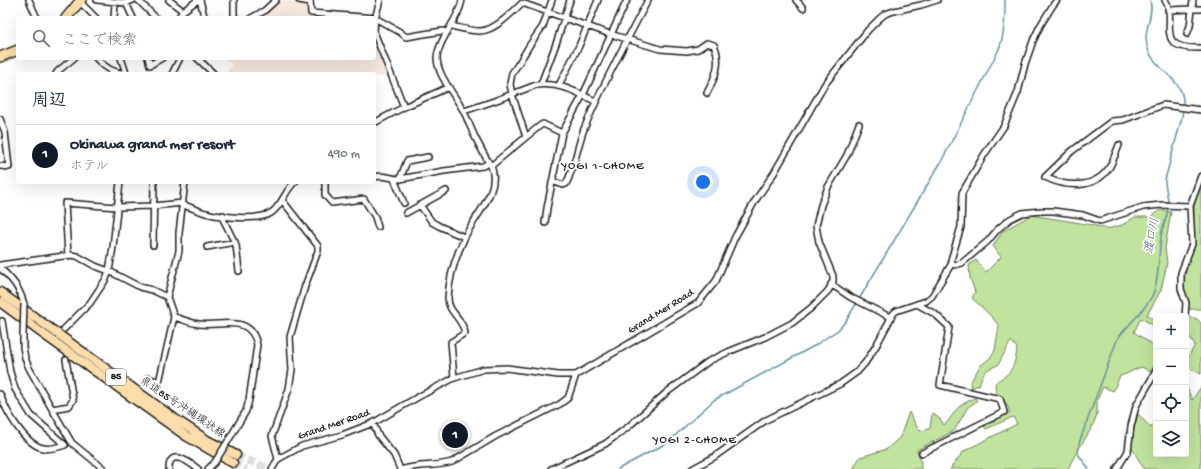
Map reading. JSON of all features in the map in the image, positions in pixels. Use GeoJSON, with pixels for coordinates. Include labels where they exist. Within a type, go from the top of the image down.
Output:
{"type":"FeatureCollection","features":[{"type":"Feature","properties":{"kind":"highway"},"geometry":{"type":"LineString","coordinates":[[68,16],[81,1]]}},
{"type":"Feature","properties":{"kind":"highway"},"geometry":{"type":"LineString","coordinates":[[0,57],[16,51]]}},
{"type":"Feature","properties":{"kind":"main road","name":"県道85号沖縄環状線"},"geometry":{"type":"LineString","coordinates":[[0,292],[174,418],[234,459],[204,447],[170,425],[0,302]]}},
{"type":"Feature","properties":{"kind":"street"},"geometry":{"type":"LineString","coordinates":[[29,0],[36,16]]}},
{"type":"Feature","properties":{"kind":"street"},"geometry":{"type":"LineString","coordinates":[[98,0],[114,3],[126,3],[133,0]]}},
{"type":"Feature","properties":{"kind":"street"},"geometry":{"type":"LineString","coordinates":[[138,0],[154,16]]}},
{"type":"Feature","properties":{"kind":"street"},"geometry":{"type":"LineString","coordinates":[[169,0],[183,11]]}},
{"type":"Feature","properties":{"kind":"street"},"geometry":{"type":"LineString","coordinates":[[179,16],[183,11],[199,0],[204,16]]}},
{"type":"Feature","properties":{"kind":"street"},"geometry":{"type":"LineString","coordinates":[[234,0],[234,16]]}},
{"type":"Feature","properties":{"kind":"street"},"geometry":{"type":"LineString","coordinates":[[255,16],[264,11],[276,0]]}},
{"type":"Feature","properties":{"kind":"street"},"geometry":{"type":"LineString","coordinates":[[299,0],[310,1],[310,13],[349,16]]}},
{"type":"Feature","properties":{"kind":"street"},"geometry":{"type":"LineString","coordinates":[[376,16],[380,0]]}},
{"type":"Feature","properties":{"kind":"street"},"geometry":{"type":"LineString","coordinates":[[454,378],[451,342],[465,333],[460,321],[450,310],[448,300],[452,269],[464,237],[492,191],[494,181],[493,171],[474,136],[464,111],[449,87],[437,63],[437,54],[447,32],[461,8],[462,0]]}},
{"type":"Feature","properties":{"kind":"street"},"geometry":{"type":"LineString","coordinates":[[526,137],[512,94],[510,84],[512,73],[543,26],[552,0]]}},
{"type":"Feature","properties":{"kind":"street"},"geometry":{"type":"LineString","coordinates":[[541,84],[570,0]]}},
{"type":"Feature","properties":{"kind":"street"},"geometry":{"type":"LineString","coordinates":[[559,85],[579,46],[598,0]]}},
{"type":"Feature","properties":{"kind":"street"},"geometry":{"type":"LineString","coordinates":[[545,223],[562,133],[583,95],[627,0]]}},
{"type":"Feature","properties":{"kind":"street"},"geometry":{"type":"LineString","coordinates":[[552,181],[563,185],[566,184],[571,175],[584,130],[648,0]]}},
{"type":"Feature","properties":{"kind":"street"},"geometry":{"type":"LineString","coordinates":[[796,0],[803,8]]}},
{"type":"Feature","properties":{"kind":"street","name":"Grand Mer Road"},"geometry":{"type":"LineString","coordinates":[[278,459],[302,446],[342,435],[373,423],[418,396],[454,378],[484,369],[507,368],[576,375],[698,303],[716,281],[735,237],[825,84],[868,30],[879,19],[894,11],[937,0]]}},
{"type":"Feature","properties":{"kind":"street"},"geometry":{"type":"LineString","coordinates":[[692,469],[714,456],[766,420],[834,387],[857,372],[866,363],[890,317],[896,311],[926,301],[932,296],[952,263],[951,260],[961,227],[962,193],[984,155],[1004,126],[1018,92],[1033,41],[1052,5],[1057,0]]}},
{"type":"Feature","properties":{"kind":"street"},"geometry":{"type":"LineString","coordinates":[[1164,0],[1167,3],[1169,34],[1171,40],[1177,45],[1188,49],[1201,48]]}},
{"type":"Feature","properties":{"kind":"street"},"geometry":{"type":"LineString","coordinates":[[1187,34],[1190,26],[1193,0]]}},
{"type":"Feature","properties":{"kind":"street"},"geometry":{"type":"LineString","coordinates":[[81,1],[94,16]]}},
{"type":"Feature","properties":{"kind":"street"},"geometry":{"type":"LineString","coordinates":[[114,3],[114,16]]}},
{"type":"Feature","properties":{"kind":"street"},"geometry":{"type":"LineString","coordinates":[[126,3],[132,16]]}},
{"type":"Feature","properties":{"kind":"street"},"geometry":{"type":"LineString","coordinates":[[451,26],[465,30],[482,32],[496,26],[522,3],[627,40],[660,49],[687,51],[698,49],[707,43],[714,45],[717,50],[718,62],[713,82],[706,93]]}},
{"type":"Feature","properties":{"kind":"street"},"geometry":{"type":"LineString","coordinates":[[1168,10],[1201,9]]}},
{"type":"Feature","properties":{"kind":"street"},"geometry":{"type":"LineString","coordinates":[[89,11],[89,16]]}},
{"type":"Feature","properties":{"kind":"street"},"geometry":{"type":"LineString","coordinates":[[376,19],[406,37],[442,30],[447,32]]}},
{"type":"Feature","properties":{"kind":"street"},"geometry":{"type":"LineString","coordinates":[[376,37],[404,107]]}},
{"type":"Feature","properties":{"kind":"street"},"geometry":{"type":"LineString","coordinates":[[57,72],[72,60]]}},
{"type":"Feature","properties":{"kind":"street"},"geometry":{"type":"LineString","coordinates":[[98,60],[110,70],[117,72]]}},
{"type":"Feature","properties":{"kind":"street"},"geometry":{"type":"LineString","coordinates":[[122,60],[126,72]]}},
{"type":"Feature","properties":{"kind":"street"},"geometry":{"type":"LineString","coordinates":[[149,60],[150,64],[158,60]]}},
{"type":"Feature","properties":{"kind":"street"},"geometry":{"type":"LineString","coordinates":[[173,72],[179,60]]}},
{"type":"Feature","properties":{"kind":"street"},"geometry":{"type":"LineString","coordinates":[[199,60],[212,72]]}},
{"type":"Feature","properties":{"kind":"street"},"geometry":{"type":"LineString","coordinates":[[464,111],[541,84],[559,85],[597,102]]}},
{"type":"Feature","properties":{"kind":"street"},"geometry":{"type":"LineString","coordinates":[[376,122],[404,107],[449,87]]}},
{"type":"Feature","properties":{"kind":"street"},"geometry":{"type":"LineString","coordinates":[[1119,145],[1108,168],[1094,181],[1086,184],[1061,184],[1045,176],[1072,151],[1112,121],[1123,120],[1163,105],[1189,110],[1201,110]]}},
{"type":"Feature","properties":{"kind":"street"},"geometry":{"type":"LineString","coordinates":[[0,119],[5,132],[9,166],[0,166]]}},
{"type":"Feature","properties":{"kind":"street"},"geometry":{"type":"LineString","coordinates":[[376,176],[381,175],[397,179],[490,165],[543,124],[562,133]]}},
{"type":"Feature","properties":{"kind":"street"},"geometry":{"type":"LineString","coordinates":[[550,469],[605,444],[628,427],[666,393],[709,361],[765,337],[792,323],[811,308],[828,291],[833,276],[819,242],[816,226],[821,205],[828,187],[848,155],[859,124]]}},
{"type":"Feature","properties":{"kind":"street"},"geometry":{"type":"LineString","coordinates":[[404,202],[397,179],[407,161],[428,157]]}},
{"type":"Feature","properties":{"kind":"street"},"geometry":{"type":"LineString","coordinates":[[1185,313],[1186,303],[1180,281],[1181,273],[1192,244],[1190,206],[1201,176]]}},
{"type":"Feature","properties":{"kind":"street"},"geometry":{"type":"LineString","coordinates":[[64,329],[99,291],[109,271],[120,184]]}},
{"type":"Feature","properties":{"kind":"street"},"geometry":{"type":"LineString","coordinates":[[153,245],[154,184]]}},
{"type":"Feature","properties":{"kind":"street"},"geometry":{"type":"LineString","coordinates":[[148,378],[159,382],[174,317],[167,297],[180,251],[179,233],[186,184]]}},
{"type":"Feature","properties":{"kind":"street"},"geometry":{"type":"LineString","coordinates":[[68,256],[65,203],[118,207],[183,204],[207,213],[259,217],[271,213],[277,208],[292,184]]}},
{"type":"Feature","properties":{"kind":"street"},"geometry":{"type":"LineString","coordinates":[[325,184],[325,195],[332,203],[364,200],[375,217],[378,227]]}},
{"type":"Feature","properties":{"kind":"street"},"geometry":{"type":"LineString","coordinates":[[406,213],[446,191]]}},
{"type":"Feature","properties":{"kind":"street"},"geometry":{"type":"LineString","coordinates":[[272,469],[278,459],[272,436],[289,389],[292,370],[290,337],[305,286],[318,251],[318,246],[282,200]]}},
{"type":"Feature","properties":{"kind":"street"},"geometry":{"type":"LineString","coordinates":[[420,205],[432,222],[464,237]]}},
{"type":"Feature","properties":{"kind":"street"},"geometry":{"type":"LineString","coordinates":[[952,263],[954,265],[962,263],[988,241],[998,229],[1010,219],[1022,213],[1053,211],[1082,215],[1100,221],[1143,207],[1161,205],[1190,206]]}},
{"type":"Feature","properties":{"kind":"street"},"geometry":{"type":"LineString","coordinates":[[223,215],[223,219],[235,242],[239,271]]}},
{"type":"Feature","properties":{"kind":"street"},"geometry":{"type":"LineString","coordinates":[[207,247],[235,242]]}},
{"type":"Feature","properties":{"kind":"street"},"geometry":{"type":"LineString","coordinates":[[0,267],[68,256],[77,256],[140,287],[152,290],[167,297]]}},
{"type":"Feature","properties":{"kind":"street"},"geometry":{"type":"LineString","coordinates":[[0,267],[18,286],[24,304],[23,347],[27,363],[72,443],[104,469]]}},
{"type":"Feature","properties":{"kind":"street"},"geometry":{"type":"LineString","coordinates":[[831,284],[850,297],[890,317]]}},
{"type":"Feature","properties":{"kind":"street"},"geometry":{"type":"LineString","coordinates":[[917,304],[935,314],[949,327],[940,386],[1000,399],[1004,412],[922,454]]}},
{"type":"Feature","properties":{"kind":"street"},"geometry":{"type":"LineString","coordinates":[[174,317],[198,324],[239,324],[246,326],[252,331],[255,337],[256,345],[249,400],[246,411],[215,462],[208,469]]}},
{"type":"Feature","properties":{"kind":"street"},"geometry":{"type":"LineString","coordinates":[[2,321],[10,372],[15,389],[31,415],[65,445]]}},
{"type":"Feature","properties":{"kind":"street"},"geometry":{"type":"LineString","coordinates":[[52,409],[69,406],[73,400],[66,360]]}},
{"type":"Feature","properties":{"kind":"street"},"geometry":{"type":"LineString","coordinates":[[404,469],[416,466],[452,462],[496,436],[560,404],[568,398],[576,375]]}},
{"type":"Feature","properties":{"kind":"street"},"geometry":{"type":"LineString","coordinates":[[1117,469],[1128,451],[1136,406],[1153,376]]}},
{"type":"Feature","properties":{"kind":"street"},"geometry":{"type":"LineString","coordinates":[[0,394],[10,415],[32,442],[41,448],[50,449],[72,443]]}},
{"type":"Feature","properties":{"kind":"street"},"geometry":{"type":"LineString","coordinates":[[373,423],[378,435],[394,455],[400,469]]}},
{"type":"Feature","properties":{"kind":"street"},"geometry":{"type":"LineString","coordinates":[[169,469],[169,464],[173,459],[178,457],[184,459],[198,469]]}},
{"type":"Feature","properties":{"kind":"shaded area"},"geometry":{"type":"Polygon","coordinates":[[[283,0],[307,4],[308,15],[313,16],[261,16],[283,0]]]}},
{"type":"Feature","properties":{"kind":"shaded area"},"geometry":{"type":"Polygon","coordinates":[[[376,44],[388,74],[381,77],[376,76],[376,72],[227,72],[232,64],[227,60],[376,60],[376,44]]]}},
{"type":"Feature","properties":{"kind":"green space"},"geometry":{"type":"Polygon","coordinates":[[[1201,180],[1201,309],[1189,309],[1183,283],[1193,244],[1194,206],[1201,180]]]}},
{"type":"Feature","properties":{"kind":"green space"},"geometry":{"type":"Polygon","coordinates":[[[1160,210],[1171,212],[1165,248],[1167,263],[1161,290],[1147,315],[1153,319],[1153,325],[1141,318],[1134,332],[1153,345],[1153,368],[1150,372],[1142,367],[1120,376],[1113,391],[1103,387],[1097,400],[1096,417],[1068,469],[950,469],[964,451],[1017,424],[1013,417],[986,429],[984,426],[1010,412],[1008,406],[996,393],[995,384],[1011,370],[1014,364],[1017,348],[1011,341],[998,365],[986,372],[979,385],[971,388],[970,383],[980,366],[990,358],[995,350],[999,326],[972,298],[975,292],[970,278],[969,265],[976,260],[986,272],[1001,257],[993,246],[1003,231],[1031,215],[1093,225],[1107,229],[1122,225],[1135,217],[1150,217],[1160,210]]]}},
{"type":"Feature","properties":{"kind":"green space"},"geometry":{"type":"Polygon","coordinates":[[[1191,317],[1197,319],[1201,323],[1201,374],[1189,368],[1189,356],[1195,345],[1189,336],[1189,320],[1191,317]]]}},
{"type":"Feature","properties":{"kind":"green space"},"geometry":{"type":"Polygon","coordinates":[[[1201,387],[1201,469],[1144,469],[1131,446],[1138,414],[1151,428],[1153,425],[1153,457],[1189,457],[1189,392],[1192,400],[1201,387]]]}},
{"type":"Feature","properties":{"kind":"green space"},"geometry":{"type":"Polygon","coordinates":[[[975,398],[977,401],[968,407],[954,431],[917,450],[921,462],[921,469],[853,469],[860,457],[887,449],[900,437],[909,412],[918,429],[924,431],[930,428],[932,413],[940,419],[944,425],[960,406],[975,398]]]}},
{"type":"Feature","properties":{"kind":"waterway"},"geometry":{"type":"LineString","coordinates":[[618,469],[667,443],[714,400],[814,346],[838,330],[846,321],[941,162],[999,49],[1004,31],[1005,0]]}},
{"type":"Feature","properties":{"kind":"waterway","name":"渡口川"},"geometry":{"type":"LineString","coordinates":[[1150,0],[1151,12],[1146,38],[1149,52],[1158,65],[1180,89],[1183,105]]}},
{"type":"Feature","properties":{"kind":"waterway","name":"渡口川"},"geometry":{"type":"LineString","coordinates":[[1089,469],[1078,454],[1079,443],[1117,340],[1145,307],[1155,288],[1162,231],[1168,210],[1165,180],[1183,109]]}},
{"type":"Feature","properties":{"kind":"tunnel"},"geometry":{"type":"LineString","coordinates":[[236,455],[269,469]]}},
{"type":"Feature","properties":{"kind":"tunnel"},"geometry":{"type":"LineString","coordinates":[[233,463],[247,469]]}},
{"type":"Feature","properties":{"kind":"place","name":"Okinawa grand mer resort"},"geometry":{"type":"Point","coordinates":[455,435]}},
{"type":"Feature","properties":{"kind":"district","name":"YOGI 1-CHOME"},"geometry":{"type":"Point","coordinates":[603,167]}},
{"type":"Feature","properties":{"kind":"district","name":"YOGI 2-CHOME"},"geometry":{"type":"Point","coordinates":[695,441]}}]}
